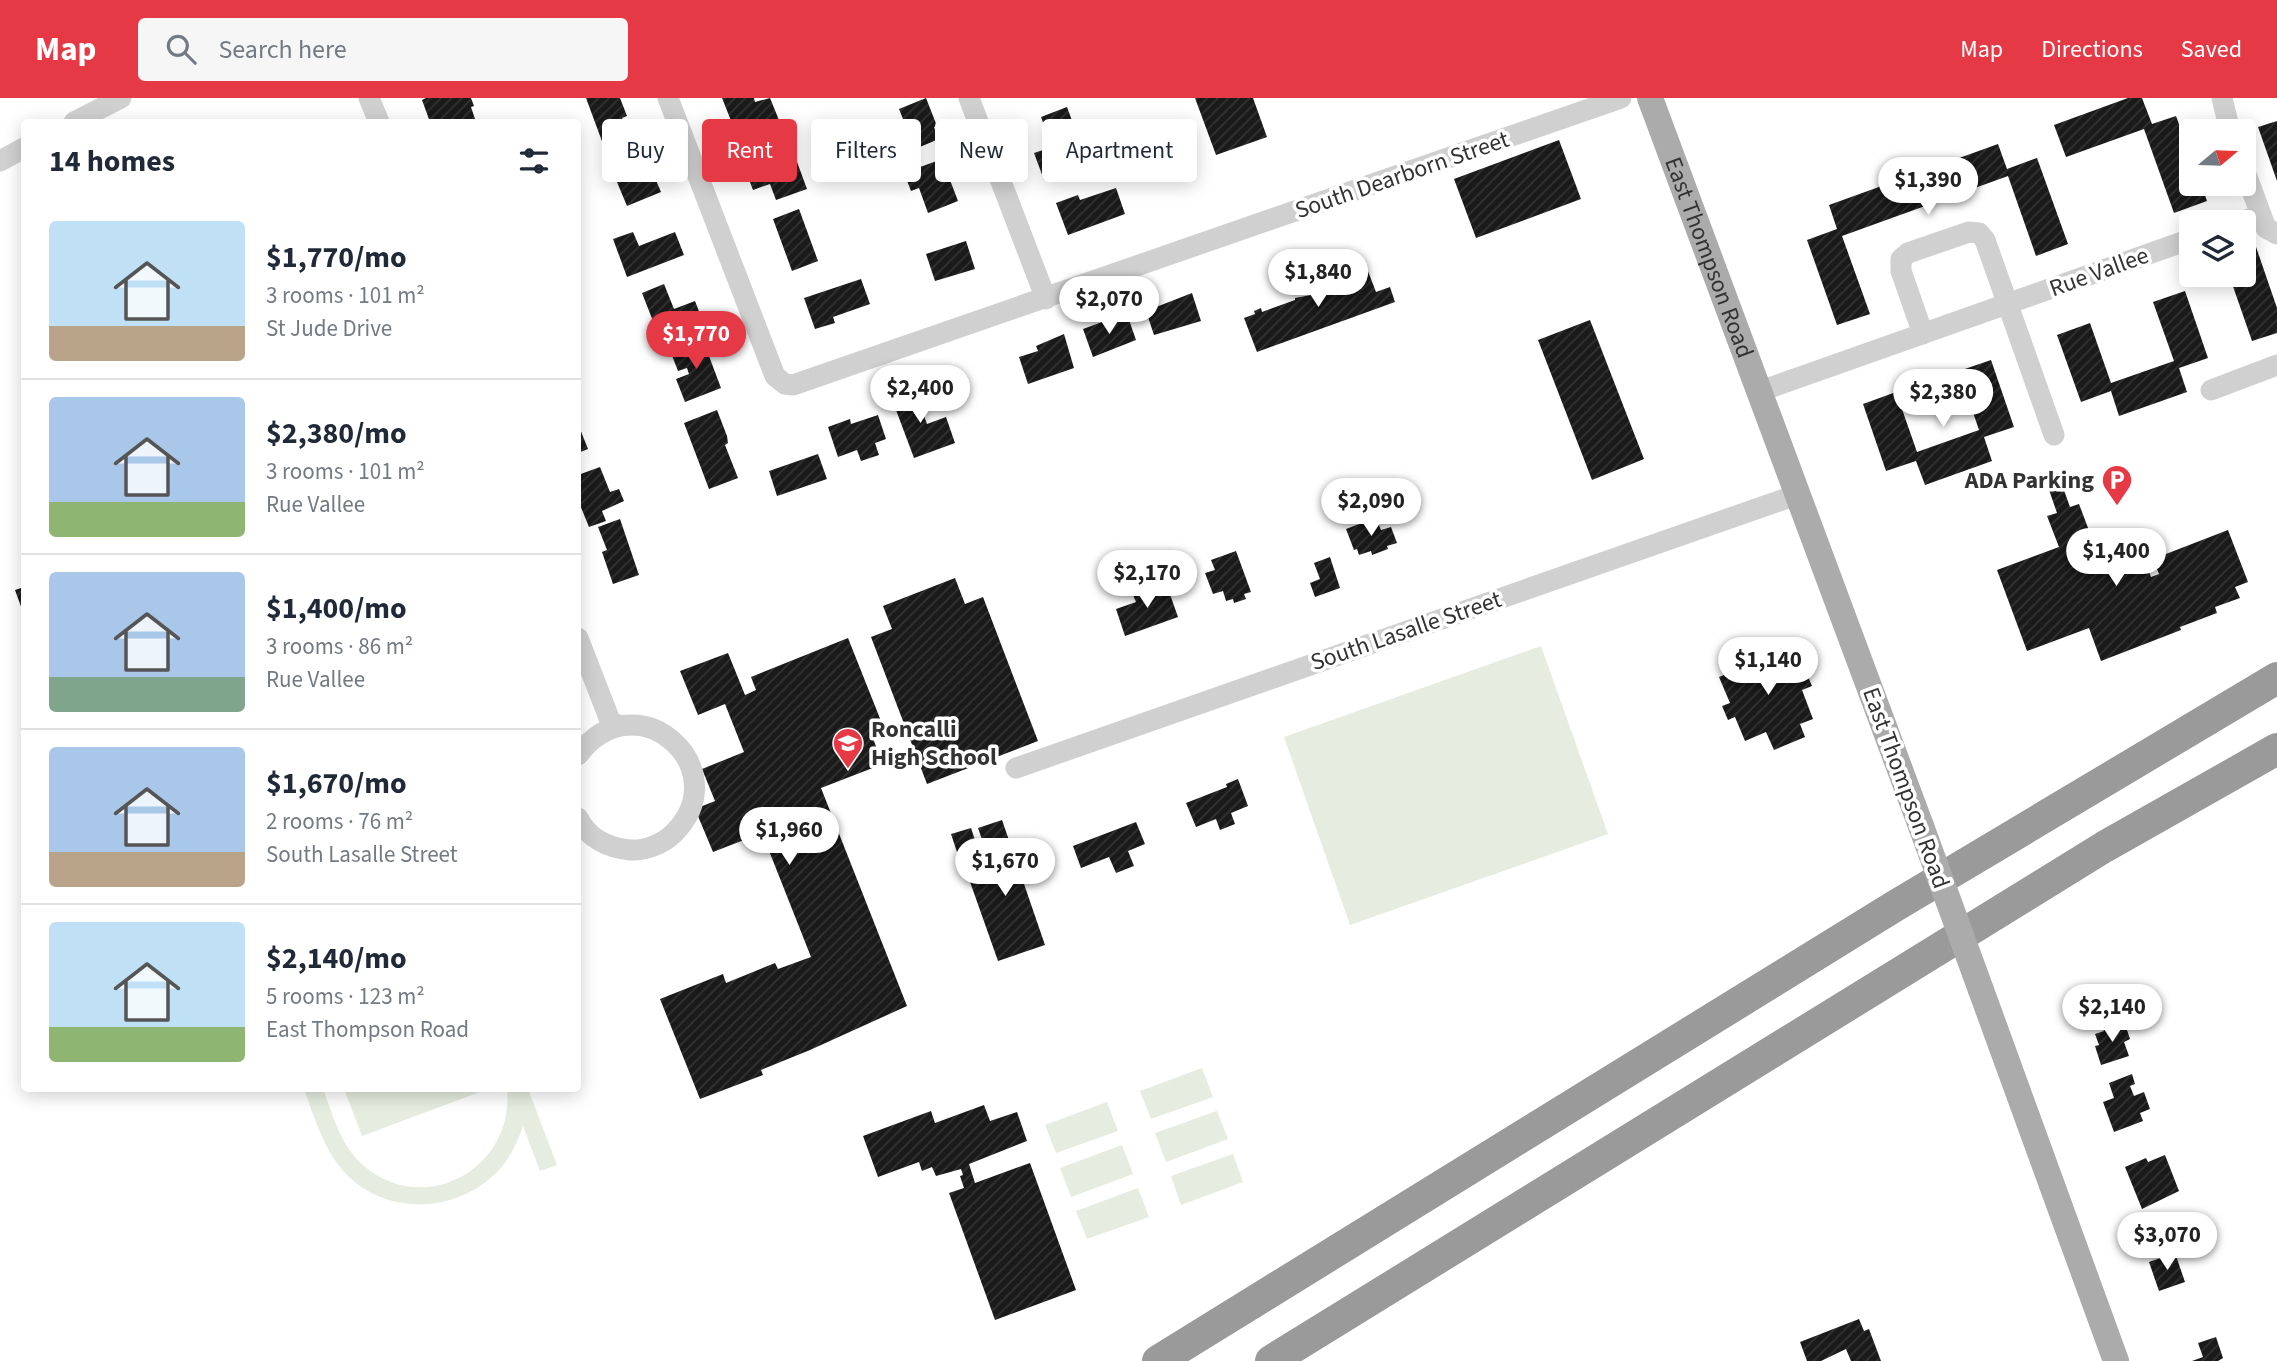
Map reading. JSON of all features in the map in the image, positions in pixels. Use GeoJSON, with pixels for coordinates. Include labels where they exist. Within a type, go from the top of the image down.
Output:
{"type":"FeatureCollection","features":[{"type":"Feature","properties":{"kind":"highway"},"geometry":{"type":"LineString","coordinates":[[1158,1361],[1895,906],[2277,678]]}},
{"type":"Feature","properties":{"kind":"highway"},"geometry":{"type":"LineString","coordinates":[[1271,1361],[2104,847],[2277,749]]}},
{"type":"Feature","properties":{"kind":"main road","name":"East Thompson Road"},"geometry":{"type":"LineString","coordinates":[[1650,98],[2116,1361]]}},
{"type":"Feature","properties":{"kind":"street"},"geometry":{"type":"LineString","coordinates":[[80,119],[121,98]]}},
{"type":"Feature","properties":{"kind":"street"},"geometry":{"type":"LineString","coordinates":[[369,98],[378,119]]}},
{"type":"Feature","properties":{"kind":"street","name":"South Dearborn Street"},"geometry":{"type":"LineString","coordinates":[[668,98],[775,376],[785,384],[793,385],[1621,98]]}},
{"type":"Feature","properties":{"kind":"street"},"geometry":{"type":"LineString","coordinates":[[968,98],[1046,299]]}},
{"type":"Feature","properties":{"kind":"street"},"geometry":{"type":"LineString","coordinates":[[2222,98],[2227,119]]}},
{"type":"Feature","properties":{"kind":"street"},"geometry":{"type":"LineString","coordinates":[[0,161],[21,150]]}},
{"type":"Feature","properties":{"kind":"street"},"geometry":{"type":"LineString","coordinates":[[2256,222],[2277,234]]}},
{"type":"Feature","properties":{"kind":"street"},"geometry":{"type":"LineString","coordinates":[[1923,334],[1900,271],[1901,259],[1908,253],[1969,232],[1979,233],[1985,240],[2053,435]]}},
{"type":"Feature","properties":{"kind":"street","name":"Rue Vallee"},"geometry":{"type":"LineString","coordinates":[[1758,392],[2179,243]]}},
{"type":"Feature","properties":{"kind":"street"},"geometry":{"type":"LineString","coordinates":[[2211,390],[2277,365]]}},
{"type":"Feature","properties":{"kind":"street","name":"South Lasalle Street"},"geometry":{"type":"LineString","coordinates":[[1016,768],[1796,495]]}},
{"type":"Feature","properties":{"kind":"street"},"geometry":{"type":"LineString","coordinates":[[581,646],[611,723],[638,724],[656,729],[672,739],[684,753],[692,770],[694,789],[691,808],[682,824],[669,838],[653,846],[634,850],[614,848],[596,839],[581,824]]}},
{"type":"Feature","properties":{"kind":"street"},"geometry":{"type":"LineString","coordinates":[[581,751],[603,731],[620,725]]}},
{"type":"Feature","properties":{"kind":"shaded area"},"geometry":{"type":"Polygon","coordinates":[[[1541,646],[1608,834],[1350,925],[1284,737],[1541,646]]]}},
{"type":"Feature","properties":{"kind":"shaded area"},"geometry":{"type":"Polygon","coordinates":[[[1202,1068],[1213,1097],[1151,1119],[1140,1091],[1202,1068]]]}},
{"type":"Feature","properties":{"kind":"shaded area"},"geometry":{"type":"Polygon","coordinates":[[[305,1092],[324,1092],[343,1139],[363,1165],[387,1180],[412,1187],[437,1186],[461,1177],[481,1162],[496,1142],[506,1117],[507,1092],[529,1092],[557,1165],[540,1171],[523,1126],[502,1167],[481,1186],[443,1202],[402,1203],[382,1198],[347,1175],[332,1156],[305,1092]]]}},
{"type":"Feature","properties":{"kind":"shaded area"},"geometry":{"type":"Polygon","coordinates":[[[345,1092],[480,1092],[362,1136],[345,1092]]]}},
{"type":"Feature","properties":{"kind":"shaded area"},"geometry":{"type":"Polygon","coordinates":[[[1107,1102],[1118,1131],[1056,1153],[1045,1125],[1107,1102]]]}},
{"type":"Feature","properties":{"kind":"shaded area"},"geometry":{"type":"Polygon","coordinates":[[[1217,1111],[1228,1139],[1166,1162],[1155,1133],[1217,1111]]]}},
{"type":"Feature","properties":{"kind":"shaded area"},"geometry":{"type":"Polygon","coordinates":[[[1122,1145],[1133,1174],[1071,1197],[1060,1168],[1122,1145]]]}},
{"type":"Feature","properties":{"kind":"shaded area"},"geometry":{"type":"Polygon","coordinates":[[[1233,1154],[1243,1182],[1181,1205],[1171,1176],[1233,1154]]]}},
{"type":"Feature","properties":{"kind":"shaded area"},"geometry":{"type":"Polygon","coordinates":[[[1138,1188],[1149,1217],[1087,1239],[1076,1211],[1138,1188]]]}},
{"type":"Feature","properties":{"kind":"building"},"geometry":{"type":"Polygon","coordinates":[[[471,98],[475,119],[429,119],[422,100],[471,98]]]}},
{"type":"Feature","properties":{"kind":"building"},"geometry":{"type":"Polygon","coordinates":[[[586,98],[620,98],[627,116],[622,119],[602,119],[602,141],[586,98]]]}},
{"type":"Feature","properties":{"kind":"building"},"geometry":{"type":"Polygon","coordinates":[[[722,98],[754,98],[755,102],[770,98],[779,119],[730,119],[722,98]]]}},
{"type":"Feature","properties":{"kind":"building"},"geometry":{"type":"Polygon","coordinates":[[[926,98],[935,121],[935,141],[921,146],[921,119],[903,119],[899,109],[926,98]]]}},
{"type":"Feature","properties":{"kind":"building"},"geometry":{"type":"Polygon","coordinates":[[[1195,98],[1253,98],[1267,137],[1216,155],[1195,98]]]}},
{"type":"Feature","properties":{"kind":"building"},"geometry":{"type":"Polygon","coordinates":[[[2128,98],[2142,98],[2152,124],[2176,116],[2179,124],[2179,196],[2205,196],[2207,201],[2174,213],[2144,129],[2066,157],[2054,125],[2128,98]]]}},
{"type":"Feature","properties":{"kind":"building"},"geometry":{"type":"Polygon","coordinates":[[[1067,107],[1071,119],[1042,120],[1041,117],[1067,107]]]}},
{"type":"Feature","properties":{"kind":"building"},"geometry":{"type":"Polygon","coordinates":[[[2277,121],[2277,181],[2258,127],[2277,121]]]}},
{"type":"Feature","properties":{"kind":"building"},"geometry":{"type":"Polygon","coordinates":[[[1559,140],[1581,199],[1476,238],[1454,179],[1559,140]]]}},
{"type":"Feature","properties":{"kind":"building"},"geometry":{"type":"Polygon","coordinates":[[[1998,144],[2007,169],[2037,158],[2068,244],[2036,256],[2008,176],[1842,236],[1870,314],[1837,325],[1807,240],[1837,229],[1829,205],[1998,144]]]}},
{"type":"Feature","properties":{"kind":"building"},"geometry":{"type":"Polygon","coordinates":[[[1042,150],[1042,175],[1034,153],[1042,150]]]}},
{"type":"Feature","properties":{"kind":"building"},"geometry":{"type":"Polygon","coordinates":[[[797,162],[807,189],[776,200],[770,184],[753,190],[750,182],[797,182],[797,162]]]}},
{"type":"Feature","properties":{"kind":"building"},"geometry":{"type":"Polygon","coordinates":[[[935,162],[935,182],[951,182],[958,201],[928,213],[919,188],[911,191],[908,182],[921,182],[921,167],[935,162]]]}},
{"type":"Feature","properties":{"kind":"building"},"geometry":{"type":"Polygon","coordinates":[[[617,182],[657,182],[661,192],[627,206],[617,182]]]}},
{"type":"Feature","properties":{"kind":"building"},"geometry":{"type":"Polygon","coordinates":[[[1116,188],[1125,214],[1068,235],[1056,203],[1078,195],[1080,200],[1116,188]]]}},
{"type":"Feature","properties":{"kind":"building"},"geometry":{"type":"Polygon","coordinates":[[[799,209],[818,261],[792,271],[773,219],[799,209]]]}},
{"type":"Feature","properties":{"kind":"building"},"geometry":{"type":"Polygon","coordinates":[[[633,232],[639,246],[675,232],[684,255],[627,277],[613,239],[633,232]]]}},
{"type":"Feature","properties":{"kind":"building"},"geometry":{"type":"Polygon","coordinates":[[[966,241],[975,269],[935,281],[926,254],[966,241]]]}},
{"type":"Feature","properties":{"kind":"building"},"geometry":{"type":"Polygon","coordinates":[[[2256,247],[2277,308],[2277,333],[2252,341],[2233,287],[2256,287],[2256,247]]]}},
{"type":"Feature","properties":{"kind":"building"},"geometry":{"type":"Polygon","coordinates":[[[1366,266],[1376,292],[1390,287],[1395,302],[1257,352],[1244,318],[1255,314],[1254,311],[1261,308],[1262,312],[1295,298],[1311,295],[1308,286],[1342,271],[1343,275],[1366,266]]]}},
{"type":"Feature","properties":{"kind":"building"},"geometry":{"type":"Polygon","coordinates":[[[861,279],[870,304],[833,317],[835,323],[815,329],[804,298],[861,279]]]}},
{"type":"Feature","properties":{"kind":"building"},"geometry":{"type":"Polygon","coordinates":[[[664,284],[674,309],[695,301],[703,322],[660,339],[642,293],[664,284]]]}},
{"type":"Feature","properties":{"kind":"building"},"geometry":{"type":"Polygon","coordinates":[[[2185,291],[2208,358],[2179,368],[2187,392],[2119,416],[2111,391],[2081,402],[2057,335],[2090,323],[2111,383],[2174,361],[2153,302],[2185,291]]]}},
{"type":"Feature","properties":{"kind":"building"},"geometry":{"type":"Polygon","coordinates":[[[1192,293],[1201,321],[1154,335],[1146,311],[1192,293]]]}},
{"type":"Feature","properties":{"kind":"building"},"geometry":{"type":"Polygon","coordinates":[[[1128,317],[1136,340],[1093,357],[1083,329],[1128,317]]]}},
{"type":"Feature","properties":{"kind":"building"},"geometry":{"type":"Polygon","coordinates":[[[1590,320],[1644,459],[1592,480],[1538,340],[1590,320]]]}},
{"type":"Feature","properties":{"kind":"building"},"geometry":{"type":"Polygon","coordinates":[[[1064,334],[1074,368],[1028,384],[1019,357],[1038,351],[1036,346],[1064,334]]]}},
{"type":"Feature","properties":{"kind":"building"},"geometry":{"type":"Polygon","coordinates":[[[703,340],[721,388],[685,402],[676,379],[689,374],[687,368],[678,371],[671,353],[703,340]]]}},
{"type":"Feature","properties":{"kind":"building"},"geometry":{"type":"Polygon","coordinates":[[[1991,360],[2014,427],[1984,437],[1992,461],[1925,485],[1916,461],[1886,471],[1863,404],[1896,392],[1917,452],[1979,430],[1959,371],[1991,360]]]}},
{"type":"Feature","properties":{"kind":"building"},"geometry":{"type":"Polygon","coordinates":[[[913,386],[927,424],[946,417],[955,443],[914,458],[890,394],[913,386]]]}},
{"type":"Feature","properties":{"kind":"building"},"geometry":{"type":"Polygon","coordinates":[[[717,410],[727,436],[728,443],[725,445],[738,478],[709,489],[684,423],[717,410]]]}},
{"type":"Feature","properties":{"kind":"building"},"geometry":{"type":"Polygon","coordinates":[[[878,415],[886,439],[875,443],[879,455],[861,461],[857,450],[838,457],[828,427],[850,419],[851,424],[878,415]]]}},
{"type":"Feature","properties":{"kind":"building"},"geometry":{"type":"Polygon","coordinates":[[[581,432],[588,449],[581,452],[581,432]]]}},
{"type":"Feature","properties":{"kind":"building"},"geometry":{"type":"Polygon","coordinates":[[[818,454],[827,479],[777,496],[769,471],[818,454]]]}},
{"type":"Feature","properties":{"kind":"building"},"geometry":{"type":"Polygon","coordinates":[[[600,467],[610,492],[619,489],[624,501],[602,511],[606,521],[589,527],[581,507],[581,474],[600,467]]]}},
{"type":"Feature","properties":{"kind":"building"},"geometry":{"type":"Polygon","coordinates":[[[2061,482],[2070,507],[2079,504],[2102,565],[2130,555],[2134,548],[2148,557],[2145,561],[2151,577],[2159,574],[2153,559],[2228,530],[2248,582],[2235,587],[2240,598],[2215,607],[2217,613],[2180,627],[2181,630],[2101,661],[2089,628],[2027,651],[1997,570],[2059,547],[2047,516],[2057,513],[2048,487],[2061,482]]]}},
{"type":"Feature","properties":{"kind":"building"},"geometry":{"type":"Polygon","coordinates":[[[620,519],[639,575],[613,584],[602,552],[607,550],[598,527],[620,519]]]}},
{"type":"Feature","properties":{"kind":"building"},"geometry":{"type":"Polygon","coordinates":[[[1367,521],[1368,525],[1377,521],[1381,530],[1391,527],[1397,543],[1372,555],[1371,551],[1359,555],[1357,549],[1354,550],[1346,529],[1367,521]]]}},
{"type":"Feature","properties":{"kind":"building"},"geometry":{"type":"Polygon","coordinates":[[[1236,551],[1251,592],[1244,594],[1246,599],[1234,603],[1233,599],[1226,601],[1223,591],[1213,594],[1205,573],[1215,570],[1211,560],[1236,551]]]}},
{"type":"Feature","properties":{"kind":"building"},"geometry":{"type":"Polygon","coordinates":[[[1330,557],[1340,588],[1315,597],[1310,583],[1320,579],[1314,563],[1330,557]]]}},
{"type":"Feature","properties":{"kind":"building"},"geometry":{"type":"Polygon","coordinates":[[[955,578],[965,604],[983,597],[1038,741],[927,784],[871,637],[892,629],[883,606],[955,578]]]}},
{"type":"Feature","properties":{"kind":"building"},"geometry":{"type":"Polygon","coordinates":[[[1166,583],[1178,617],[1125,636],[1116,609],[1136,602],[1133,595],[1166,583]]]}},
{"type":"Feature","properties":{"kind":"building"},"geometry":{"type":"Polygon","coordinates":[[[21,588],[21,607],[15,590],[21,588]]]}},
{"type":"Feature","properties":{"kind":"building"},"geometry":{"type":"Polygon","coordinates":[[[848,638],[881,721],[870,731],[883,764],[821,788],[907,1006],[761,1070],[763,1075],[700,1099],[660,999],[723,974],[726,983],[775,963],[778,969],[811,957],[762,833],[713,852],[695,809],[715,801],[702,769],[744,752],[725,704],[698,715],[680,671],[728,653],[745,695],[756,690],[751,677],[848,638]]]}},
{"type":"Feature","properties":{"kind":"building"},"geometry":{"type":"Polygon","coordinates":[[[1768,644],[1772,656],[1784,651],[1793,672],[1804,667],[1812,686],[1802,690],[1813,719],[1800,724],[1805,737],[1774,750],[1766,732],[1745,741],[1735,717],[1728,720],[1722,706],[1730,703],[1719,677],[1743,667],[1738,656],[1768,644]]]}},
{"type":"Feature","properties":{"kind":"building"},"geometry":{"type":"Polygon","coordinates":[[[1238,779],[1248,806],[1231,813],[1235,824],[1220,830],[1216,819],[1196,827],[1186,803],[1227,787],[1226,784],[1238,779]]]}},
{"type":"Feature","properties":{"kind":"building"},"geometry":{"type":"Polygon","coordinates":[[[1002,820],[1045,945],[998,961],[969,879],[993,871],[978,828],[1002,820]]]}},
{"type":"Feature","properties":{"kind":"building"},"geometry":{"type":"Polygon","coordinates":[[[1136,822],[1145,844],[1128,851],[1134,866],[1116,873],[1109,857],[1081,868],[1073,846],[1136,822]]]}},
{"type":"Feature","properties":{"kind":"building"},"geometry":{"type":"Polygon","coordinates":[[[971,828],[982,861],[959,858],[951,834],[971,828]]]}},
{"type":"Feature","properties":{"kind":"building"},"geometry":{"type":"Polygon","coordinates":[[[2113,1021],[2116,1030],[2126,1027],[2130,1039],[2124,1042],[2129,1056],[2101,1065],[2095,1046],[2099,1045],[2095,1034],[2104,1031],[2102,1025],[2113,1021]]]}},
{"type":"Feature","properties":{"kind":"building"},"geometry":{"type":"Polygon","coordinates":[[[2132,1074],[2135,1084],[2130,1086],[2134,1096],[2144,1092],[2150,1109],[2140,1113],[2143,1121],[2114,1132],[2103,1102],[2114,1098],[2109,1083],[2132,1074]]]}},
{"type":"Feature","properties":{"kind":"building"},"geometry":{"type":"Polygon","coordinates":[[[984,1105],[990,1121],[1017,1112],[1027,1141],[969,1164],[975,1183],[1030,1163],[1076,1290],[995,1320],[949,1193],[964,1188],[961,1169],[936,1176],[932,1167],[922,1171],[919,1162],[878,1177],[863,1136],[931,1111],[935,1123],[984,1105]]]}},
{"type":"Feature","properties":{"kind":"building"},"geometry":{"type":"Polygon","coordinates":[[[2165,1155],[2179,1191],[2142,1209],[2125,1167],[2146,1158],[2148,1162],[2165,1155]]]}},
{"type":"Feature","properties":{"kind":"building"},"geometry":{"type":"Polygon","coordinates":[[[2175,1253],[2185,1282],[2159,1291],[2149,1262],[2175,1253]]]}},
{"type":"Feature","properties":{"kind":"building"},"geometry":{"type":"Polygon","coordinates":[[[1859,1319],[1864,1331],[1869,1329],[1881,1361],[1851,1361],[1846,1349],[1821,1361],[1807,1361],[1800,1342],[1859,1319]]]}},
{"type":"Feature","properties":{"kind":"building"},"geometry":{"type":"Polygon","coordinates":[[[2216,1337],[2223,1358],[2218,1361],[2192,1361],[2203,1357],[2198,1343],[2216,1337]]]}},
{"type":"Feature","properties":{"kind":"place","name":"ADA Parking"},"geometry":{"type":"Point","coordinates":[2117,507]}},
{"type":"Feature","properties":{"kind":"place","name":"Roncalli High School"},"geometry":{"type":"Point","coordinates":[848,770]}}]}
